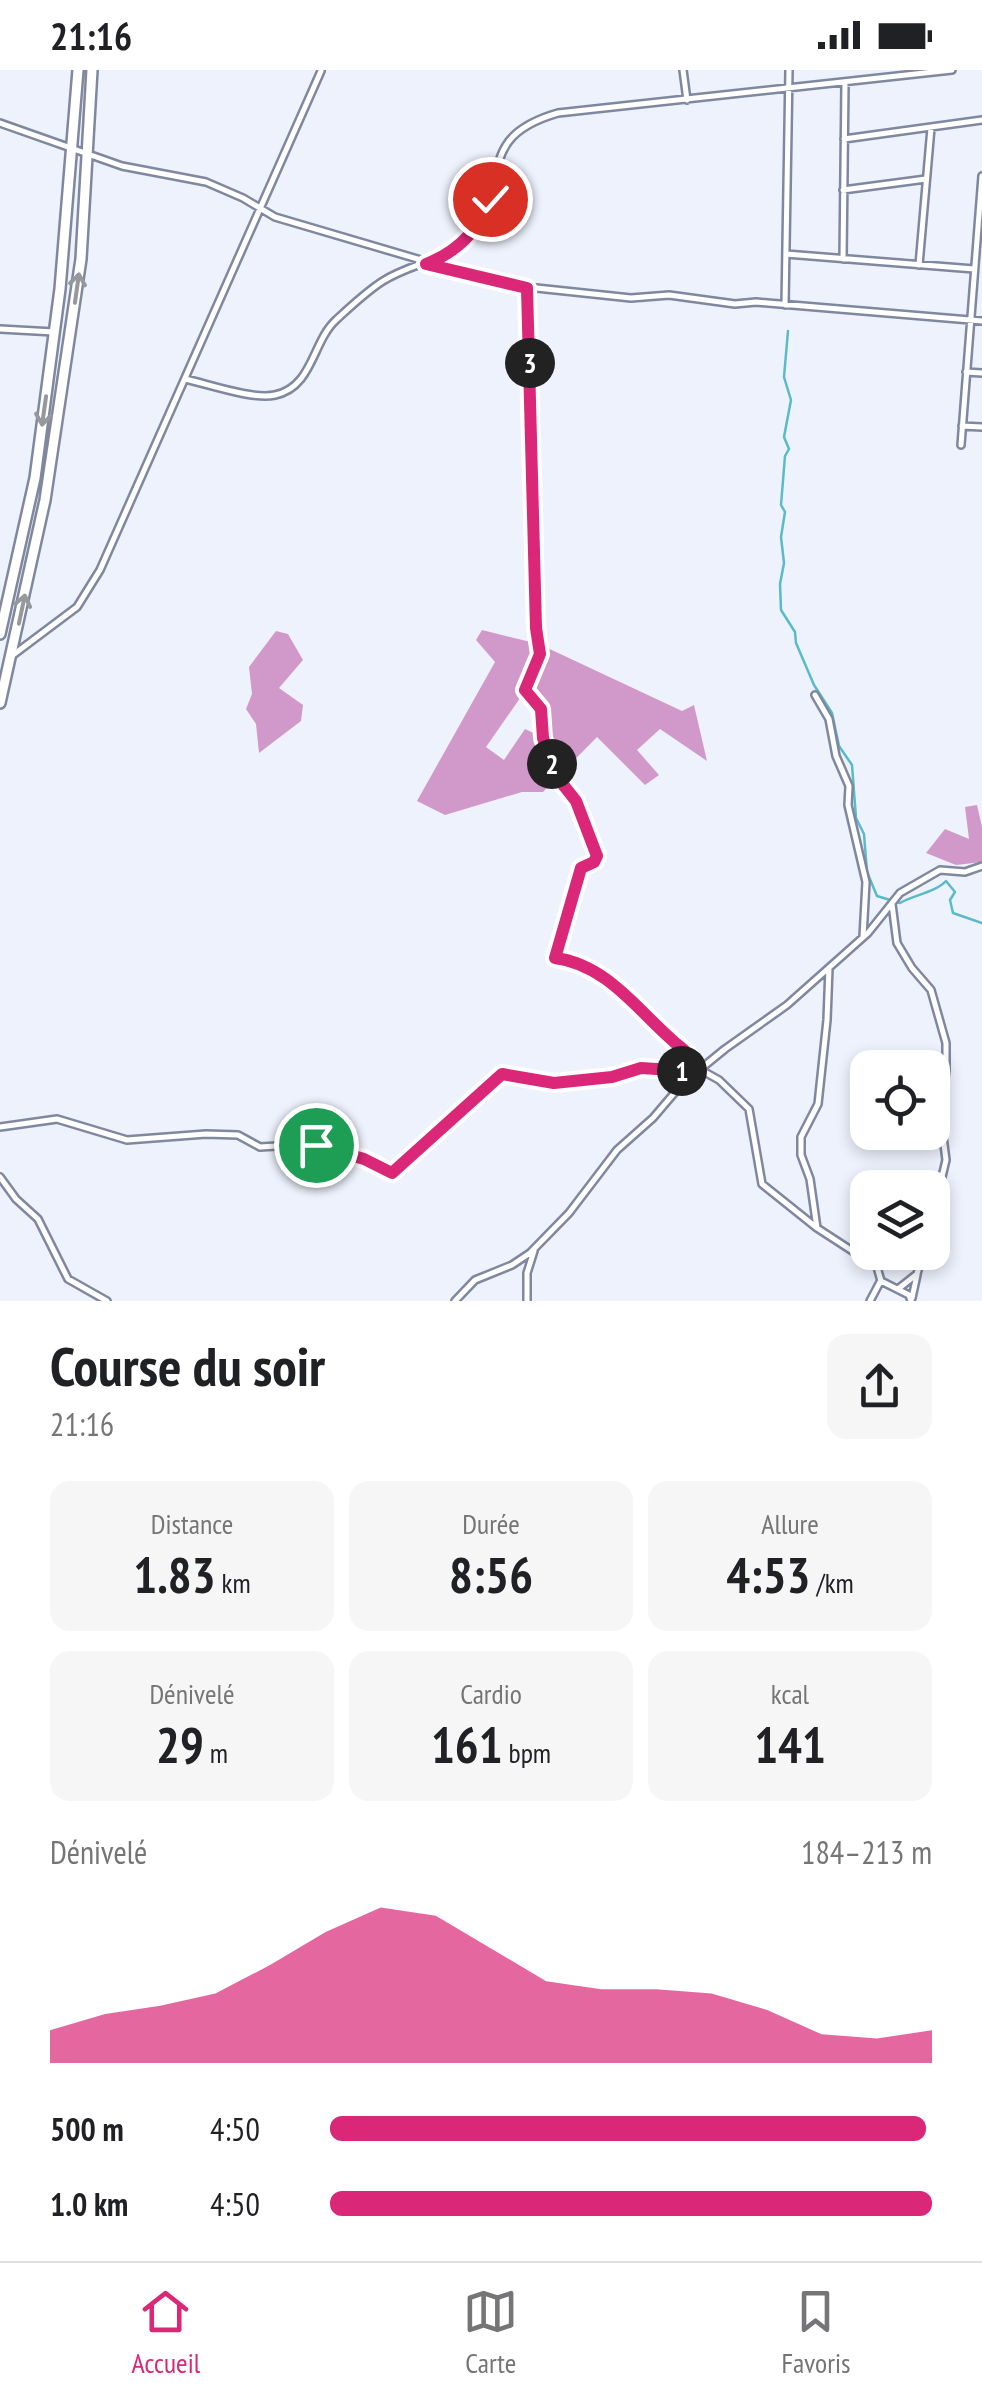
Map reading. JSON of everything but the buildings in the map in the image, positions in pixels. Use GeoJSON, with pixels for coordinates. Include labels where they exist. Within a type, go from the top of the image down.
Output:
{"type":"FeatureCollection","features":[{"type":"Feature","properties":{"kind":"highway"},"geometry":{"type":"LineString","coordinates":[[0,634],[35,478],[54,332],[78,70]]}},
{"type":"Feature","properties":{"kind":"highway"},"geometry":{"type":"LineString","coordinates":[[0,704],[45,500],[81,258],[92,70]]}},
{"type":"Feature","properties":{"kind":"street"},"geometry":{"type":"LineString","coordinates":[[683,70],[686,100]]}},
{"type":"Feature","properties":{"kind":"street"},"geometry":{"type":"LineString","coordinates":[[785,305],[789,70]]}},
{"type":"Feature","properties":{"kind":"street"},"geometry":{"type":"LineString","coordinates":[[184,380],[258,396],[282,393],[296,384],[336,320],[384,281],[438,259],[470,236],[490,199],[497,159],[517,129],[558,112],[952,70]]}},
{"type":"Feature","properties":{"kind":"street"},"geometry":{"type":"LineString","coordinates":[[13,655],[77,607],[86,595],[322,71]]}},
{"type":"Feature","properties":{"kind":"street"},"geometry":{"type":"LineString","coordinates":[[842,259],[845,82]]}},
{"type":"Feature","properties":{"kind":"street"},"geometry":{"type":"LineString","coordinates":[[844,139],[982,120]]}},
{"type":"Feature","properties":{"kind":"street"},"geometry":{"type":"LineString","coordinates":[[0,123],[147,173],[206,182],[275,217],[384,246],[426,264],[527,288],[631,298],[669,295],[735,304],[756,302],[982,321]]}},
{"type":"Feature","properties":{"kind":"street"},"geometry":{"type":"LineString","coordinates":[[919,265],[931,127]]}},
{"type":"Feature","properties":{"kind":"street"},"geometry":{"type":"LineString","coordinates":[[961,445],[982,176]]}},
{"type":"Feature","properties":{"kind":"street"},"geometry":{"type":"LineString","coordinates":[[844,190],[926,179]]}},
{"type":"Feature","properties":{"kind":"street"},"geometry":{"type":"LineString","coordinates":[[786,254],[974,269]]}},
{"type":"Feature","properties":{"kind":"street"},"geometry":{"type":"LineString","coordinates":[[527,288],[536,628],[540,654],[525,690],[541,709],[543,738],[551,762],[557,777],[576,801],[597,856],[581,868],[555,958],[591,970],[639,1006],[693,1059],[688,1071]]}},
{"type":"Feature","properties":{"kind":"street"},"geometry":{"type":"LineString","coordinates":[[0,329],[54,332]]}},
{"type":"Feature","properties":{"kind":"street"},"geometry":{"type":"LineString","coordinates":[[966,372],[982,373]]}},
{"type":"Feature","properties":{"kind":"street"},"geometry":{"type":"LineString","coordinates":[[962,426],[982,427]]}},
{"type":"Feature","properties":{"kind":"street"},"geometry":{"type":"LineString","coordinates":[[815,696],[829,719],[836,756],[849,786],[848,805],[866,882],[864,937]]}},
{"type":"Feature","properties":{"kind":"street"},"geometry":{"type":"LineString","coordinates":[[455,1301],[475,1280],[512,1265],[535,1248],[569,1212],[616,1150],[653,1118],[682,1084],[829,968],[864,937],[900,893],[940,870],[965,872],[982,866]]}},
{"type":"Feature","properties":{"kind":"street"},"geometry":{"type":"LineString","coordinates":[[892,903],[898,943],[931,990],[946,1043],[940,1114],[946,1160],[944,1170]]}},
{"type":"Feature","properties":{"kind":"street"},"geometry":{"type":"LineString","coordinates":[[816,1228],[810,1179],[800,1155],[801,1136],[818,1104],[829,968]]}},
{"type":"Feature","properties":{"kind":"street"},"geometry":{"type":"LineString","coordinates":[[0,1128],[58,1119],[127,1140],[238,1135],[260,1147],[310,1144],[364,1159],[392,1173],[502,1074],[554,1083],[612,1077],[641,1068],[702,1070],[719,1080],[749,1109],[762,1184],[816,1228],[876,1268],[881,1280],[909,1295],[911,1301],[918,1270]]}},
{"type":"Feature","properties":{"kind":"street"},"geometry":{"type":"LineString","coordinates":[[0,1177],[38,1219],[68,1279],[107,1301]]}},
{"type":"Feature","properties":{"kind":"street"},"geometry":{"type":"LineString","coordinates":[[528,1301],[528,1273],[535,1248]]}},
{"type":"Feature","properties":{"kind":"street"},"geometry":{"type":"LineString","coordinates":[[898,1289],[917,1274]]}},
{"type":"Feature","properties":{"kind":"street"},"geometry":{"type":"LineString","coordinates":[[870,1301],[881,1280]]}},
{"type":"Feature","properties":{"kind":"shaded area"},"geometry":{"type":"Polygon","coordinates":[[[482,630],[539,644],[682,711],[694,705],[707,761],[660,729],[637,750],[659,775],[645,785],[597,737],[543,792],[522,792],[445,815],[417,801],[495,662],[476,640],[482,630]],[[525,691],[486,747],[504,760],[525,729],[542,737],[543,714],[525,691]]]}},
{"type":"Feature","properties":{"kind":"shaded area"},"geometry":{"type":"Polygon","coordinates":[[[276,631],[288,634],[303,660],[279,688],[303,705],[301,721],[259,753],[256,724],[246,709],[252,694],[249,667],[276,631]]]}},
{"type":"Feature","properties":{"kind":"shaded area"},"geometry":{"type":"Polygon","coordinates":[[[977,805],[982,827],[982,862],[956,865],[926,853],[945,829],[969,839],[965,807],[977,805]]]}},
{"type":"Feature","properties":{"kind":"waterway"},"geometry":{"type":"LineString","coordinates":[[788,331],[784,377],[791,400],[784,437],[789,449],[781,505],[785,512],[781,610],[795,632],[814,685],[832,713],[839,746],[852,765],[856,818],[864,834],[867,872],[877,896],[900,903],[946,881],[955,892],[950,900],[953,913],[982,923]]}},
{"type":"Feature","properties":{"kind":"route"},"geometry":{"type":"LineString","coordinates":[[316,1145],[364,1159],[392,1173],[502,1074],[554,1083],[612,1077],[641,1068],[688,1071],[693,1061],[688,1052],[611,984],[570,960],[555,958],[581,868],[597,856],[576,801],[557,777],[551,762],[543,738],[541,709],[525,690],[540,654],[536,628],[527,288],[426,264],[470,236],[490,199]]}}]}
